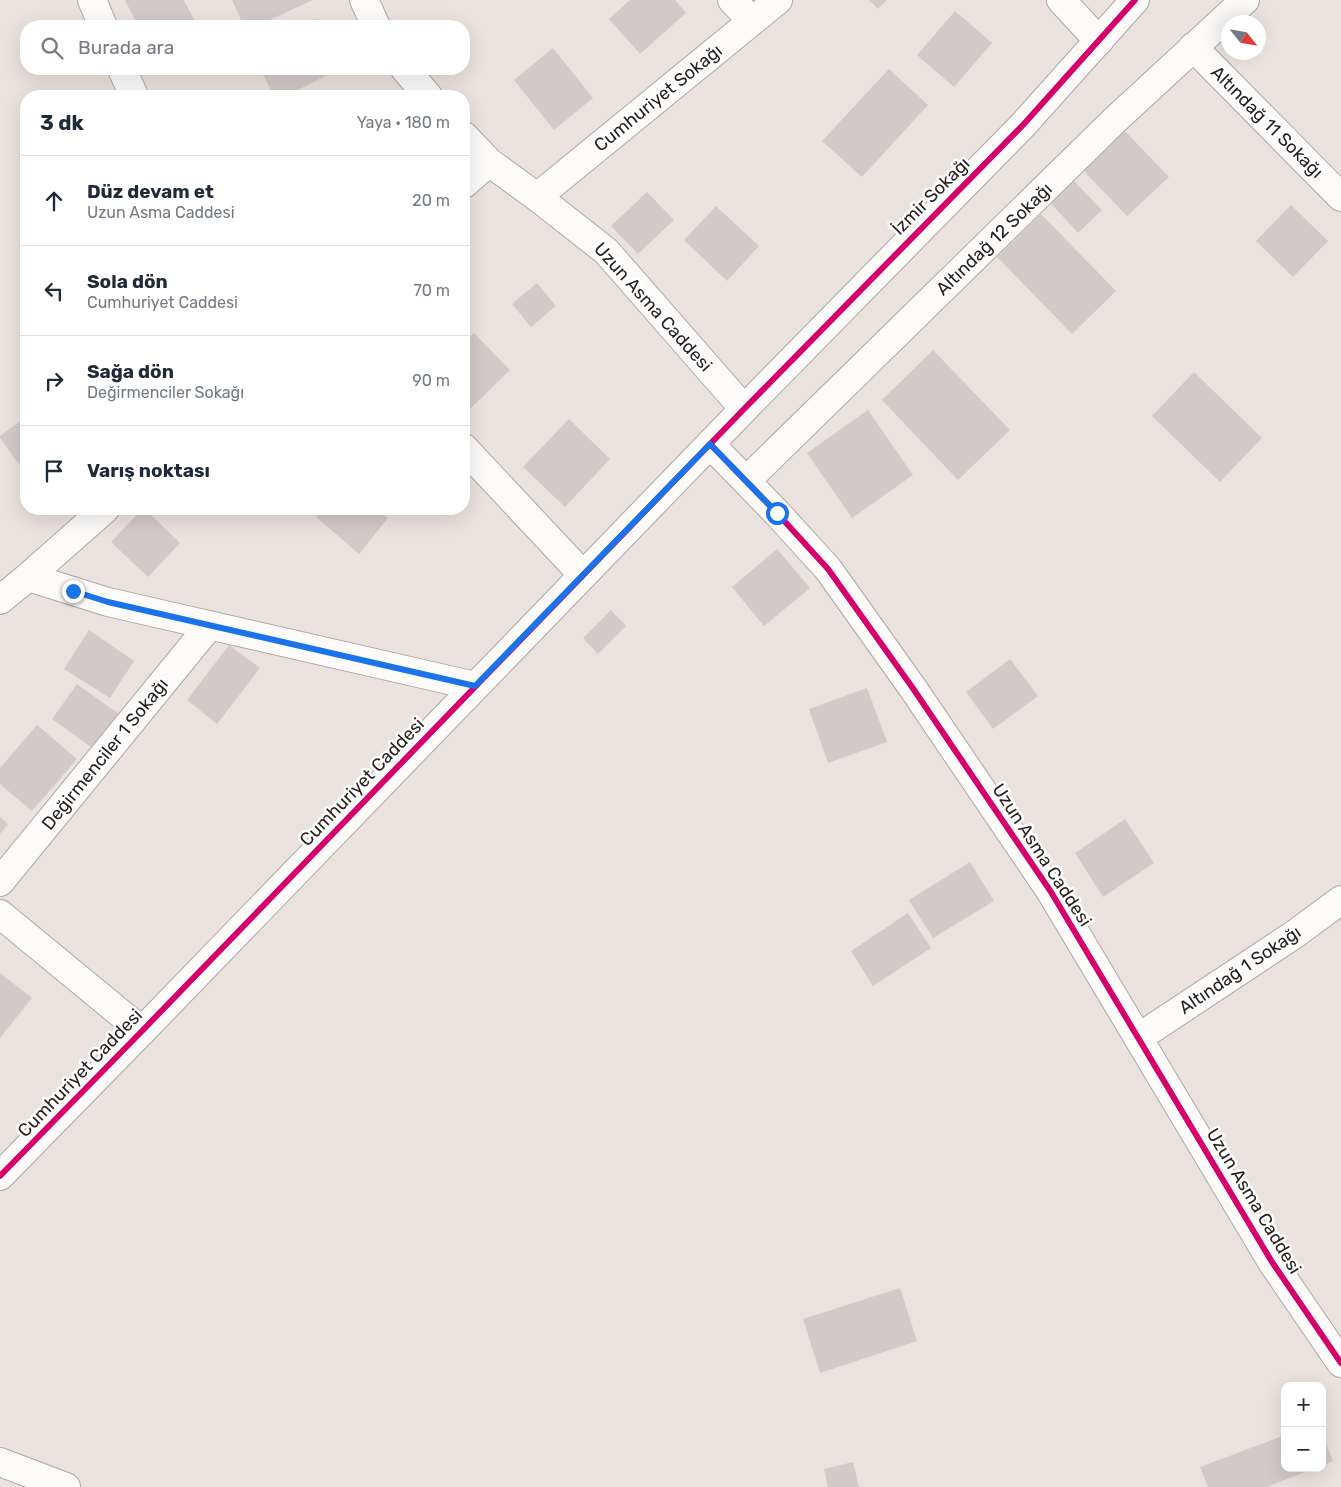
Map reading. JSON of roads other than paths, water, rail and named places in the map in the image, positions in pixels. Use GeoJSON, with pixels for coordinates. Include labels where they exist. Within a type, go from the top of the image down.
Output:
{"type":"FeatureCollection","features":[{"type":"Feature","properties":{"kind":"street"},"geometry":{"type":"LineString","coordinates":[[92,0],[100,20]]}},
{"type":"Feature","properties":{"kind":"street"},"geometry":{"type":"LineString","coordinates":[[364,0],[373,20]]}},
{"type":"Feature","properties":{"kind":"street"},"geometry":{"type":"LineString","coordinates":[[732,0],[752,21]]}},
{"type":"Feature","properties":{"kind":"street","name":"Cumhuriyet Sokağı"},"geometry":{"type":"LineString","coordinates":[[537,196],[778,0]]}},
{"type":"Feature","properties":{"kind":"street"},"geometry":{"type":"LineString","coordinates":[[1061,0],[1099,41]]}},
{"type":"Feature","properties":{"kind":"street","name":"İzmir Sokağı"},"geometry":{"type":"LineString","coordinates":[[744,409],[1023,125],[1135,0]]}},
{"type":"Feature","properties":{"kind":"street","name":"Altındağ 12 Sokağı"},"geometry":{"type":"LineString","coordinates":[[746,481],[1116,119],[1245,0]]}},
{"type":"Feature","properties":{"kind":"street","name":"Altındağ 11 Sokağı"},"geometry":{"type":"LineString","coordinates":[[1193,47],[1341,197]]}},
{"type":"Feature","properties":{"kind":"street"},"geometry":{"type":"LineString","coordinates":[[125,75],[131,90]]}},
{"type":"Feature","properties":{"kind":"street"},"geometry":{"type":"LineString","coordinates":[[410,75],[423,90]]}},
{"type":"Feature","properties":{"kind":"street","name":"Uzun Asma Caddesi"},"geometry":{"type":"LineString","coordinates":[[470,142],[489,162],[537,196],[606,251],[744,409]]}},
{"type":"Feature","properties":{"kind":"street"},"geometry":{"type":"LineString","coordinates":[[470,179],[489,162]]}},
{"type":"Feature","properties":{"kind":"street","name":"Cumhuriyet Caddesi"},"geometry":{"type":"LineString","coordinates":[[0,1176],[142,1032],[744,409]]}},
{"type":"Feature","properties":{"kind":"street","name":"Uzun Asma Caddesi"},"geometry":{"type":"LineString","coordinates":[[710,444],[828,569],[907,679],[1051,892],[1272,1262],[1341,1363]]}},
{"type":"Feature","properties":{"kind":"street"},"geometry":{"type":"LineString","coordinates":[[470,454],[583,575]]}},
{"type":"Feature","properties":{"kind":"street"},"geometry":{"type":"LineString","coordinates":[[0,600],[98,515]]}},
{"type":"Feature","properties":{"kind":"street"},"geometry":{"type":"LineString","coordinates":[[28,577],[108,602],[475,686]]}},
{"type":"Feature","properties":{"kind":"street","name":"Değirmenciler 1 Sokağı"},"geometry":{"type":"LineString","coordinates":[[0,882],[210,625]]}},
{"type":"Feature","properties":{"kind":"street","name":"Altındağ 1 Sokağı"},"geometry":{"type":"LineString","coordinates":[[1138,1038],[1288,939],[1341,900]]}},
{"type":"Feature","properties":{"kind":"street"},"geometry":{"type":"LineString","coordinates":[[0,914],[142,1032]]}},
{"type":"Feature","properties":{"kind":"street"},"geometry":{"type":"LineString","coordinates":[[0,1462],[66,1487]]}}]}
